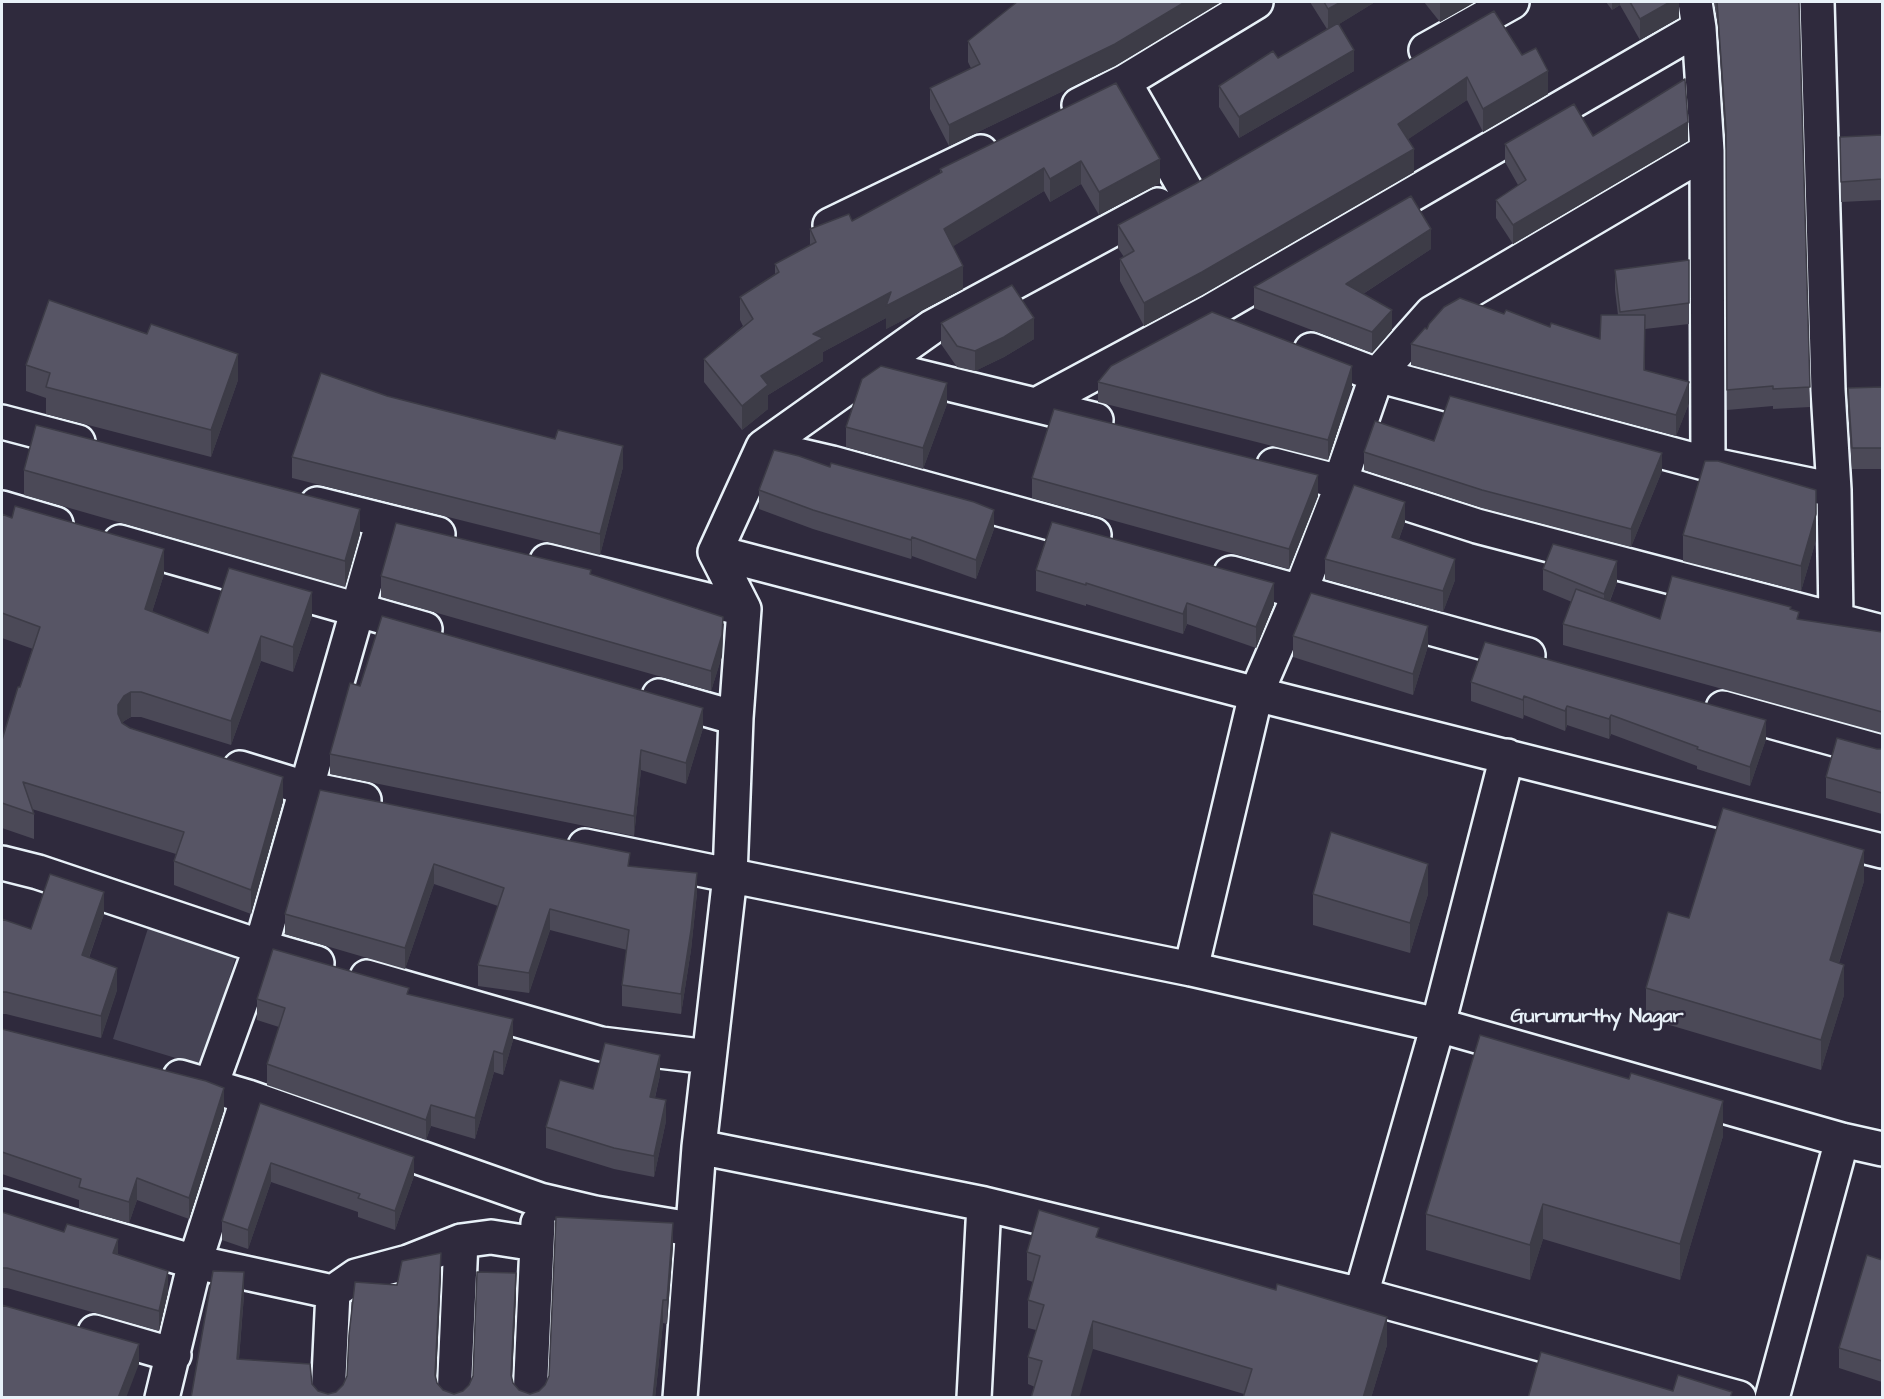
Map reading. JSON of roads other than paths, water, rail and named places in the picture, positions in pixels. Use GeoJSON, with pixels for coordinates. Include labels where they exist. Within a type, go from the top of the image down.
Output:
{"type":"FeatureCollection","features":[{"type":"Feature","properties":{"kind":"street"},"geometry":{"type":"LineString","coordinates":[[1401,65],[1512,2]]}},
{"type":"Feature","properties":{"kind":"street"},"geometry":{"type":"LineString","coordinates":[[1817,2],[1828,390],[1834,490],[1836,620]]}},
{"type":"Feature","properties":{"kind":"street"},"geometry":{"type":"LineString","coordinates":[[1052,118],[1124,82],[1248,4]]}},
{"type":"Feature","properties":{"kind":"street"},"geometry":{"type":"LineString","coordinates":[[1036,405],[1211,311],[1697,15],[1707,151],[1708,464]]}},
{"type":"Feature","properties":{"kind":"street"},"geometry":{"type":"LineString","coordinates":[[1124,82],[1186,190]]}},
{"type":"Feature","properties":{"kind":"street"},"geometry":{"type":"LineString","coordinates":[[830,225],[1010,139]]}},
{"type":"Feature","properties":{"kind":"street"},"geometry":{"type":"LineString","coordinates":[[1191,969],[1256,694],[1336,500],[1340,482],[1377,375],[1432,313],[1707,151]]}},
{"type":"Feature","properties":{"kind":"street"},"geometry":{"type":"LineString","coordinates":[[715,552],[763,447],[932,327],[1216,172]]}},
{"type":"Feature","properties":{"kind":"street"},"geometry":{"type":"LineString","coordinates":[[1211,311],[1244,324]]}},
{"type":"Feature","properties":{"kind":"street"},"geometry":{"type":"LineString","coordinates":[[1288,341],[1377,375],[1708,464],[1834,490]]}},
{"type":"Feature","properties":{"kind":"street"},"geometry":{"type":"LineString","coordinates":[[876,366],[1126,428]]}},
{"type":"Feature","properties":{"kind":"street"},"geometry":{"type":"LineString","coordinates":[[1828,390],[1861,390]]}},
{"type":"Feature","properties":{"kind":"street"},"geometry":{"type":"LineString","coordinates":[[2,422],[105,449]]}},
{"type":"Feature","properties":{"kind":"street"},"geometry":{"type":"LineString","coordinates":[[763,447],[832,463],[1117,541]]}},
{"type":"Feature","properties":{"kind":"street"},"geometry":{"type":"LineString","coordinates":[[1250,459],[1340,482],[1477,526],[1882,632]]}},
{"type":"Feature","properties":{"kind":"street"},"geometry":{"type":"LineString","coordinates":[[290,497],[464,541]]}},
{"type":"Feature","properties":{"kind":"street"},"geometry":{"type":"LineString","coordinates":[[2,508],[449,636]]}},
{"type":"Feature","properties":{"kind":"street"},"geometry":{"type":"LineString","coordinates":[[211,1085],[261,947],[383,521]]}},
{"type":"Feature","properties":{"kind":"street"},"geometry":{"type":"LineString","coordinates":[[680,1398],[699,1147],[730,876],[736,718],[744,609],[715,552]]}},
{"type":"Feature","properties":{"kind":"street"},"geometry":{"type":"LineString","coordinates":[[715,552],[1256,694],[1882,851]]}},
{"type":"Feature","properties":{"kind":"street"},"geometry":{"type":"LineString","coordinates":[[523,555],[744,609]]}},
{"type":"Feature","properties":{"kind":"street"},"geometry":{"type":"LineString","coordinates":[[1197,563],[1551,661]]}},
{"type":"Feature","properties":{"kind":"street"},"geometry":{"type":"LineString","coordinates":[[632,689],[736,718]]}},
{"type":"Feature","properties":{"kind":"street"},"geometry":{"type":"LineString","coordinates":[[1700,702],[1882,752]]}},
{"type":"Feature","properties":{"kind":"street"},"geometry":{"type":"LineString","coordinates":[[1361,1295],[1438,1025],[1507,756]]}},
{"type":"Feature","properties":{"kind":"street"},"geometry":{"type":"LineString","coordinates":[[215,760],[305,788],[397,807]]}},
{"type":"Feature","properties":{"kind":"street"},"geometry":{"type":"LineString","coordinates":[[558,840],[1191,969],[1438,1025],[1842,1140],[1882,1149]]}},
{"type":"Feature","properties":{"kind":"street"},"geometry":{"type":"LineString","coordinates":[[2,863],[38,872],[261,947],[601,1044],[709,1057]]}},
{"type":"Feature","properties":{"kind":"street"},"geometry":{"type":"LineString","coordinates":[[156,1071],[248,1096],[540,1200],[595,1213],[692,1229]]}},
{"type":"Feature","properties":{"kind":"street"},"geometry":{"type":"LineString","coordinates":[[162,1398],[195,1262],[248,1096]]}},
{"type":"Feature","properties":{"kind":"street"},"geometry":{"type":"LineString","coordinates":[[1772,1398],[1842,1140]]}},
{"type":"Feature","properties":{"kind":"street"},"geometry":{"type":"LineString","coordinates":[[699,1147],[984,1204],[1361,1295],[1739,1398]]}},
{"type":"Feature","properties":{"kind":"street"},"geometry":{"type":"LineString","coordinates":[[530,1398],[540,1200]]}},
{"type":"Feature","properties":{"kind":"street"},"geometry":{"type":"LineString","coordinates":[[974,1398],[984,1204]]}},
{"type":"Feature","properties":{"kind":"street"},"geometry":{"type":"LineString","coordinates":[[2,1206],[195,1262],[333,1292],[356,1276],[408,1262],[461,1241],[491,1237],[536,1244]]}},
{"type":"Feature","properties":{"kind":"street"},"geometry":{"type":"LineString","coordinates":[[454,1398],[461,1241]]}},
{"type":"Feature","properties":{"kind":"street"},"geometry":{"type":"LineString","coordinates":[[328,1398],[333,1292]]}},
{"type":"Feature","properties":{"kind":"street"},"geometry":{"type":"LineString","coordinates":[[70,1325],[174,1355]]}},
{"type":"Feature","properties":{"kind":"district","name":"Gurumurthy Nagar"},"geometry":{"type":"Point","coordinates":[1597,1018]}}]}
